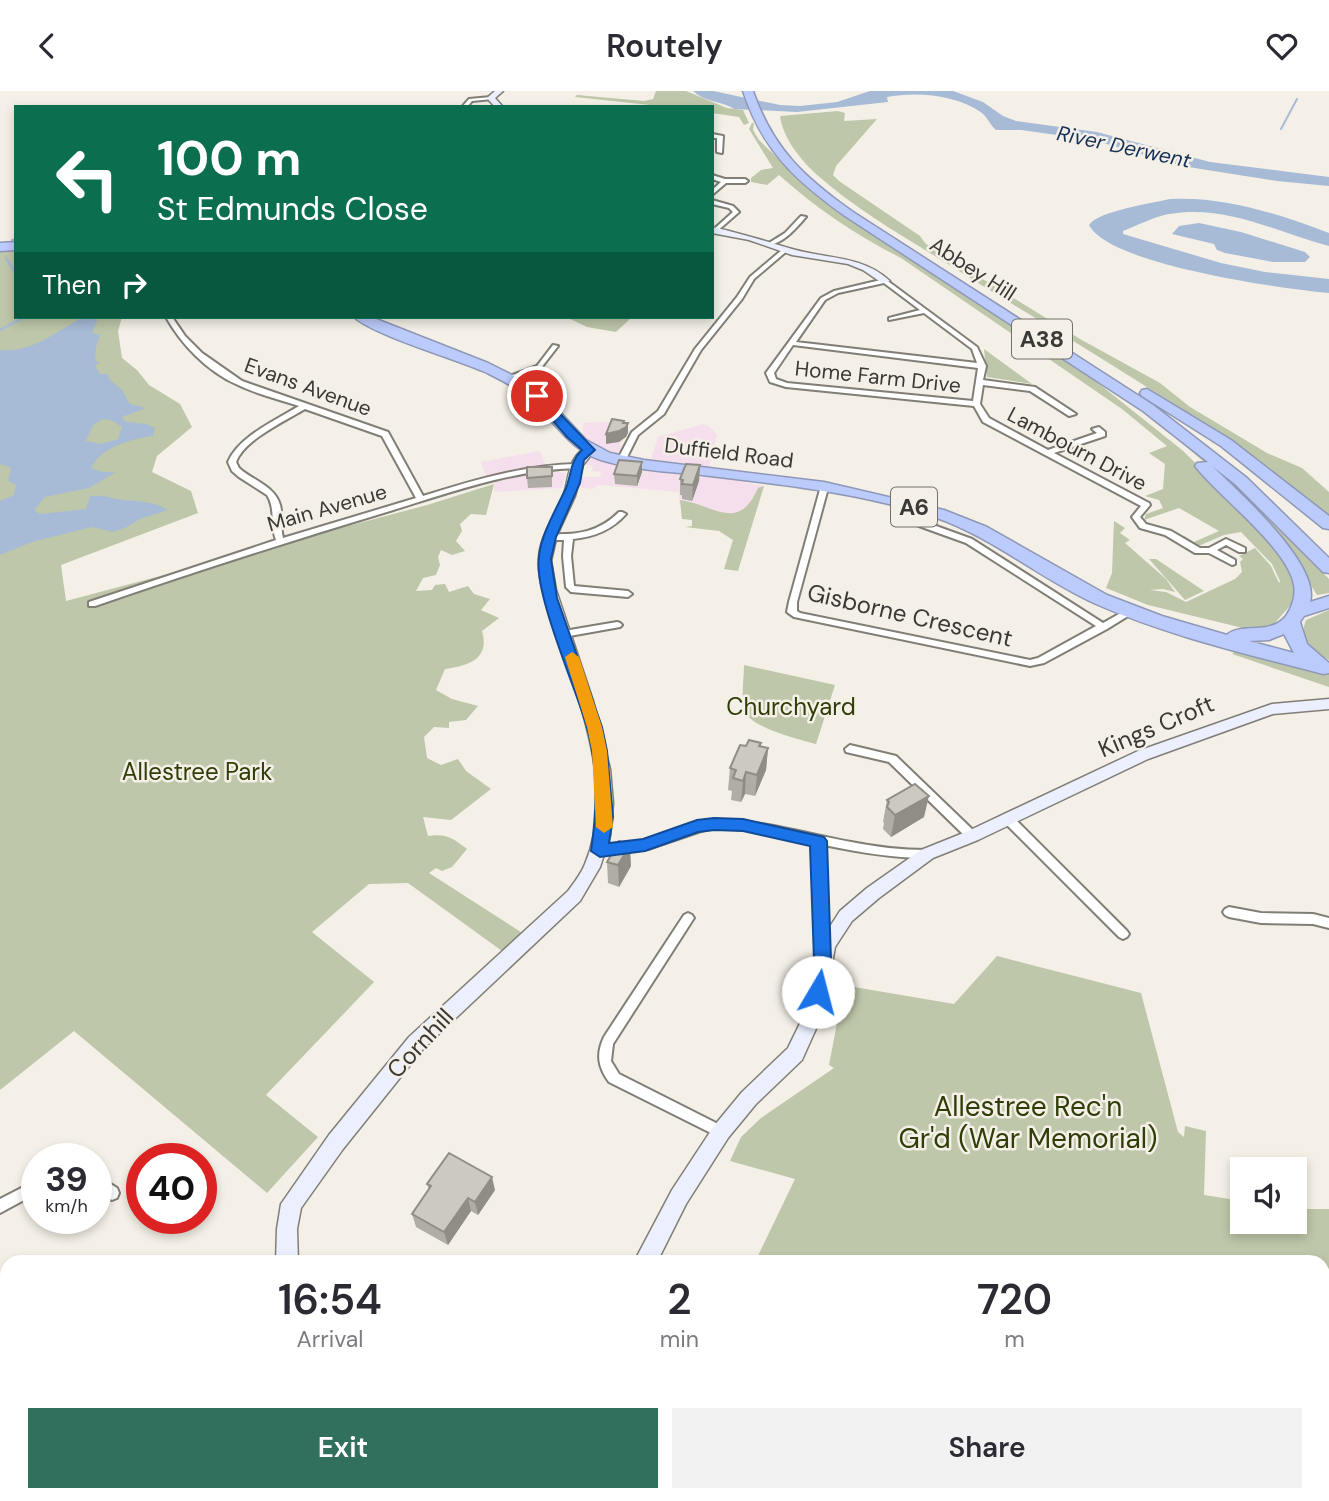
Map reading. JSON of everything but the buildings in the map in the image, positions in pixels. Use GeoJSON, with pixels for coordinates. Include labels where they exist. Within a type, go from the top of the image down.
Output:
{"type":"FeatureCollection","features":[{"type":"Feature","properties":{"kind":"highway","name":"Abbey Hill"},"geometry":{"type":"LineString","coordinates":[[748,91],[775,150],[828,199],[1083,365],[1197,444],[1241,481],[1329,568]]}},
{"type":"Feature","properties":{"kind":"highway","name":"Abbey Hill"},"geometry":{"type":"LineString","coordinates":[[758,91],[759,115],[802,167],[837,196],[1103,367],[1189,426],[1243,468],[1329,550]]}},
{"type":"Feature","properties":{"kind":"highway","name":"Duffield Road"},"geometry":{"type":"LineString","coordinates":[[365,319],[510,379],[537,396],[572,435],[595,452],[621,461],[824,488],[922,509],[974,527],[1081,589],[1131,611],[1184,631],[1326,669]]}},
{"type":"Feature","properties":{"kind":"highway"},"geometry":{"type":"LineString","coordinates":[[1083,365],[1183,448],[1222,484],[1257,523],[1301,578],[1304,596],[1294,617]]}},
{"type":"Feature","properties":{"kind":"highway"},"geometry":{"type":"LineString","coordinates":[[1103,367],[1174,408],[1226,443],[1329,524]]}},
{"type":"Feature","properties":{"kind":"highway","name":"A6"},"geometry":{"type":"LineString","coordinates":[[1326,669],[1306,656],[1294,641],[1294,617],[1329,602]]}},
{"type":"Feature","properties":{"kind":"highway","name":"Duffield Road"},"geometry":{"type":"LineString","coordinates":[[1162,621],[1247,636],[1275,632],[1294,617]]}},
{"type":"Feature","properties":{"kind":"street"},"geometry":{"type":"LineString","coordinates":[[466,105],[471,100],[491,98],[499,91]]}},
{"type":"Feature","properties":{"kind":"street"},"geometry":{"type":"LineString","coordinates":[[491,98],[497,105]]}},
{"type":"Feature","properties":{"kind":"street"},"geometry":{"type":"LineString","coordinates":[[714,136],[720,134],[720,152]]}},
{"type":"Feature","properties":{"kind":"street"},"geometry":{"type":"LineString","coordinates":[[714,178],[725,181],[745,181]]}},
{"type":"Feature","properties":{"kind":"street"},"geometry":{"type":"LineString","coordinates":[[714,191],[725,181]]}},
{"type":"Feature","properties":{"kind":"street"},"geometry":{"type":"LineString","coordinates":[[714,203],[731,207],[736,212],[714,231]]}},
{"type":"Feature","properties":{"kind":"street"},"geometry":{"type":"LineString","coordinates":[[771,244],[787,234],[803,217]]}},
{"type":"Feature","properties":{"kind":"street"},"geometry":{"type":"LineString","coordinates":[[714,231],[771,244],[785,250],[859,265],[885,281],[975,348],[982,366],[791,342]]}},
{"type":"Feature","properties":{"kind":"street"},"geometry":{"type":"LineString","coordinates":[[621,461],[635,434],[659,414],[698,349],[740,298],[752,278],[785,250]]}},
{"type":"Feature","properties":{"kind":"street","name":"Home Farm Drive"},"geometry":{"type":"LineString","coordinates":[[885,281],[827,296],[791,342],[770,376],[779,383],[976,404]]}},
{"type":"Feature","properties":{"kind":"street"},"geometry":{"type":"LineString","coordinates":[[891,319],[926,311]]}},
{"type":"Feature","properties":{"kind":"street","name":"Evans Avenue"},"geometry":{"type":"LineString","coordinates":[[170,319],[185,343],[218,371],[239,383],[385,434],[397,451],[421,499]]}},
{"type":"Feature","properties":{"kind":"street"},"geometry":{"type":"LineString","coordinates":[[510,379],[539,367],[555,346]]}},
{"type":"Feature","properties":{"kind":"street","name":"Lambourn Drive"},"geometry":{"type":"LineString","coordinates":[[982,366],[976,404],[979,412],[995,426],[1146,505],[1137,514],[1139,524],[1173,536],[1195,550],[1211,550]]}},
{"type":"Feature","properties":{"kind":"street"},"geometry":{"type":"LineString","coordinates":[[979,382],[1032,389],[1056,407],[1072,414]]}},
{"type":"Feature","properties":{"kind":"street"},"geometry":{"type":"LineString","coordinates":[[281,540],[275,530],[276,505],[273,496],[240,476],[233,460],[247,442],[304,406]]}},
{"type":"Feature","properties":{"kind":"street"},"geometry":{"type":"LineString","coordinates":[[1046,453],[1102,434],[1096,429]]}},
{"type":"Feature","properties":{"kind":"street"},"geometry":{"type":"LineString","coordinates":[[595,452],[577,466],[574,483],[550,537],[544,559],[546,577],[595,727],[600,751],[604,817],[600,851],[645,845],[697,826],[714,824],[743,825],[872,852],[928,854]]}},
{"type":"Feature","properties":{"kind":"street","name":"Main Avenue"},"geometry":{"type":"LineString","coordinates":[[92,604],[281,540],[505,475],[577,466]]}},
{"type":"Feature","properties":{"kind":"street","name":"Gisborne Crescent"},"geometry":{"type":"LineString","coordinates":[[824,488],[793,602],[792,612],[797,615],[1030,663],[1041,661],[1131,611]]}},
{"type":"Feature","properties":{"kind":"street"},"geometry":{"type":"LineString","coordinates":[[922,509],[918,519],[922,524],[969,541],[1104,628]]}},
{"type":"Feature","properties":{"kind":"street"},"geometry":{"type":"LineString","coordinates":[[550,537],[586,536],[603,531],[622,514]]}},
{"type":"Feature","properties":{"kind":"street"},"geometry":{"type":"LineString","coordinates":[[569,537],[565,553],[569,565],[570,587],[574,590],[628,594]]}},
{"type":"Feature","properties":{"kind":"street"},"geometry":{"type":"LineString","coordinates":[[1211,550],[1226,542],[1242,550]]}},
{"type":"Feature","properties":{"kind":"street"},"geometry":{"type":"LineString","coordinates":[[1211,550],[1232,562]]}},
{"type":"Feature","properties":{"kind":"street"},"geometry":{"type":"LineString","coordinates":[[564,634],[617,625]]}},
{"type":"Feature","properties":{"kind":"street","name":"Kings Croft"},"geometry":{"type":"LineString","coordinates":[[649,1255],[679,1197],[721,1132],[749,1098],[790,1060],[800,1045],[814,1013],[822,960],[835,930],[846,916],[928,854],[1143,755],[1272,709],[1329,704]]}},
{"type":"Feature","properties":{"kind":"street"},"geometry":{"type":"LineString","coordinates":[[850,749],[892,759],[972,836]]}},
{"type":"Feature","properties":{"kind":"street"},"geometry":{"type":"LineString","coordinates":[[1009,819],[1122,934]]}},
{"type":"Feature","properties":{"kind":"street"},"geometry":{"type":"LineString","coordinates":[[818,841],[822,960]]}},
{"type":"Feature","properties":{"kind":"street","name":"Cornhill"},"geometry":{"type":"LineString","coordinates":[[288,1255],[287,1229],[291,1204],[310,1175],[416,1043],[574,896],[590,873],[600,851]]}},
{"type":"Feature","properties":{"kind":"street"},"geometry":{"type":"LineString","coordinates":[[1230,912],[1261,918],[1313,919],[1329,923]]}},
{"type":"Feature","properties":{"kind":"street"},"geometry":{"type":"LineString","coordinates":[[688,918],[603,1050],[607,1070],[614,1078],[721,1132]]}},
{"type":"Feature","properties":{"kind":"street"},"geometry":{"type":"LineString","coordinates":[[0,1206],[21,1195]]}},
{"type":"Feature","properties":{"kind":"shaded area"},"geometry":{"type":"Polygon","coordinates":[[[616,422],[628,430],[620,445],[632,456],[651,459],[658,437],[703,424],[709,426],[717,435],[707,475],[764,486],[757,502],[749,510],[727,516],[679,504],[679,492],[599,485],[592,489],[576,487],[580,477],[600,477],[601,472],[592,471],[593,466],[583,464],[583,423],[616,422]]]}},
{"type":"Feature","properties":{"kind":"shaded area"},"geometry":{"type":"Polygon","coordinates":[[[540,451],[548,471],[566,473],[562,488],[494,492],[495,474],[486,476],[481,462],[540,451]]]}},
{"type":"Feature","properties":{"kind":"green space"},"geometry":{"type":"Polygon","coordinates":[[[656,91],[686,91],[727,108],[743,110],[749,123],[744,125],[739,117],[714,113],[714,105],[650,105],[575,97],[577,95],[644,101],[653,99],[656,91]]]}},
{"type":"Feature","properties":{"kind":"green space"},"geometry":{"type":"Polygon","coordinates":[[[838,111],[845,113],[844,121],[877,119],[836,166],[833,175],[839,181],[920,236],[926,244],[1080,339],[1160,383],[1190,407],[1267,453],[1302,468],[1329,492],[1329,517],[1287,483],[1199,421],[891,229],[834,189],[798,155],[788,140],[780,116],[838,111]]]}},
{"type":"Feature","properties":{"kind":"green space"},"geometry":{"type":"Polygon","coordinates":[[[752,123],[759,140],[798,178],[1098,383],[1182,450],[1219,486],[1283,559],[1298,586],[1298,597],[1273,625],[1258,630],[1247,629],[1148,605],[1106,588],[1112,573],[1114,521],[1125,528],[1120,533],[1130,540],[1125,543],[1166,579],[1175,592],[1150,590],[1166,592],[1186,602],[1235,579],[1242,572],[1240,562],[1243,559],[1239,556],[1255,548],[1271,566],[1279,583],[1280,581],[1272,564],[1241,532],[1224,535],[1196,547],[1184,540],[1184,536],[1194,542],[1219,531],[1179,508],[1144,520],[1146,514],[1163,508],[1159,500],[1145,496],[1163,489],[1165,464],[1149,453],[1167,446],[1122,409],[901,258],[837,221],[779,175],[767,185],[751,182],[751,178],[761,170],[773,168],[749,129],[752,123]]]}},
{"type":"Feature","properties":{"kind":"green space","name":"Allestree Park"},"geometry":{"type":"Polygon","coordinates":[[[14,248],[14,319],[121,319],[118,331],[122,358],[137,370],[149,385],[180,404],[192,427],[157,456],[152,472],[191,491],[198,513],[61,565],[66,601],[427,505],[494,484],[486,515],[471,514],[460,524],[462,531],[456,541],[465,551],[452,555],[441,550],[436,575],[423,578],[416,591],[432,590],[435,585],[445,584],[449,592],[468,586],[474,594],[490,599],[481,610],[499,618],[482,631],[484,641],[480,655],[462,666],[445,669],[436,690],[452,699],[478,706],[466,720],[449,722],[449,728],[434,727],[424,737],[427,758],[441,765],[458,759],[466,771],[491,789],[451,820],[423,817],[428,836],[450,838],[467,849],[452,867],[442,871],[436,868],[429,873],[524,934],[502,951],[408,883],[369,884],[312,932],[374,982],[266,1095],[318,1137],[267,1193],[217,1151],[217,1143],[207,1143],[74,1031],[0,1090],[0,249],[14,248]]]}},
{"type":"Feature","properties":{"kind":"green space"},"geometry":{"type":"Polygon","coordinates":[[[570,319],[630,319],[616,332],[587,327],[570,319]]]}},
{"type":"Feature","properties":{"kind":"green space"},"geometry":{"type":"Polygon","coordinates":[[[984,349],[1032,384],[987,377],[984,349]]]}},
{"type":"Feature","properties":{"kind":"green space"},"geometry":{"type":"Polygon","coordinates":[[[1176,438],[1181,438],[1232,480],[1329,579],[1329,593],[1317,595],[1289,554],[1253,511],[1176,438]]]}},
{"type":"Feature","properties":{"kind":"green space"},"geometry":{"type":"Polygon","coordinates":[[[764,486],[738,571],[724,569],[733,540],[719,531],[685,527],[692,526],[692,520],[682,519],[680,500],[724,513],[733,513],[742,510],[758,488],[764,486]]]}},
{"type":"Feature","properties":{"kind":"green space"},"geometry":{"type":"Polygon","coordinates":[[[1149,559],[1156,559],[1204,591],[1185,600],[1149,559]]]}},
{"type":"Feature","properties":{"kind":"green space"},"geometry":{"type":"Polygon","coordinates":[[[1329,610],[1329,660],[1308,644],[1304,627],[1306,620],[1329,610]]]}},
{"type":"Feature","properties":{"kind":"green space"},"geometry":{"type":"Polygon","coordinates":[[[1235,651],[1329,674],[1329,687],[1232,654],[1235,651]]]}},
{"type":"Feature","properties":{"kind":"green space","name":"Churchyard"},"geometry":{"type":"Polygon","coordinates":[[[744,665],[835,685],[816,744],[764,727],[747,715],[743,698],[744,665]]]}},
{"type":"Feature","properties":{"kind":"green space","name":"Allestree Rec'n Gr'd (War Memorial)"},"geometry":{"type":"Polygon","coordinates":[[[997,956],[1141,993],[1178,1132],[1184,1137],[1185,1126],[1206,1131],[1204,1195],[1230,1199],[1230,1234],[1307,1234],[1307,1209],[1329,1209],[1329,1255],[758,1255],[795,1179],[730,1161],[741,1137],[761,1118],[834,1068],[829,1065],[846,976],[854,981],[854,987],[954,1004],[997,956]]]}},
{"type":"Feature","properties":{"kind":"water","name":"River Derwent"},"geometry":{"type":"Polygon","coordinates":[[[693,91],[713,91],[780,105],[800,106],[837,102],[870,91],[953,91],[983,102],[1003,116],[1016,121],[1097,132],[1210,162],[1329,177],[1329,186],[1182,166],[1093,140],[1021,130],[996,130],[984,115],[972,107],[936,96],[898,95],[887,97],[888,102],[797,112],[734,109],[703,98],[693,91]]]}},
{"type":"Feature","properties":{"kind":"water","name":"River Derwent"},"geometry":{"type":"Polygon","coordinates":[[[1170,199],[1211,200],[1271,213],[1329,233],[1329,246],[1251,221],[1211,213],[1163,215],[1123,231],[1123,234],[1221,263],[1265,272],[1329,279],[1329,293],[1200,273],[1162,263],[1129,252],[1103,239],[1089,225],[1094,220],[1114,212],[1170,199]]]}},
{"type":"Feature","properties":{"kind":"water"},"geometry":{"type":"Polygon","coordinates":[[[1199,223],[1241,232],[1305,252],[1310,257],[1305,262],[1273,262],[1225,253],[1217,250],[1214,244],[1172,234],[1179,226],[1199,223]]]}},
{"type":"Feature","properties":{"kind":"water"},"geometry":{"type":"Polygon","coordinates":[[[80,319],[96,319],[92,333],[100,335],[95,360],[99,363],[95,366],[100,374],[108,374],[109,379],[122,390],[130,404],[146,408],[122,417],[126,422],[155,428],[153,436],[135,439],[109,449],[91,468],[102,472],[116,472],[89,488],[45,497],[34,510],[40,514],[86,509],[90,496],[101,496],[150,503],[168,510],[113,532],[92,527],[32,542],[0,555],[0,501],[14,495],[16,485],[8,481],[11,468],[0,464],[0,350],[33,345],[80,319]],[[103,419],[93,425],[86,441],[101,444],[118,439],[122,427],[111,420],[103,419]]]}},
{"type":"Feature","properties":{"kind":"waterway"},"geometry":{"type":"LineString","coordinates":[[1281,129],[1297,99]]}},
{"type":"Feature","properties":{"kind":"waterway"},"geometry":{"type":"LineString","coordinates":[[6,258],[14,271]]}},
{"type":"Feature","properties":{"kind":"waterway"},"geometry":{"type":"LineString","coordinates":[[0,330],[21,319]]}},
{"type":"Feature","properties":{"kind":"slow traffic"},"geometry":{"type":"LineString","coordinates":[[572,657],[600,751],[604,827]]}},
{"type":"Feature","properties":{"kind":"route"},"geometry":{"type":"LineString","coordinates":[[537,396],[589,450],[579,459],[574,483],[546,547],[544,559],[551,598],[595,727],[600,751],[604,835],[600,851],[622,850],[665,840],[703,824],[743,825],[818,841],[822,960],[818,992]]}}]}
